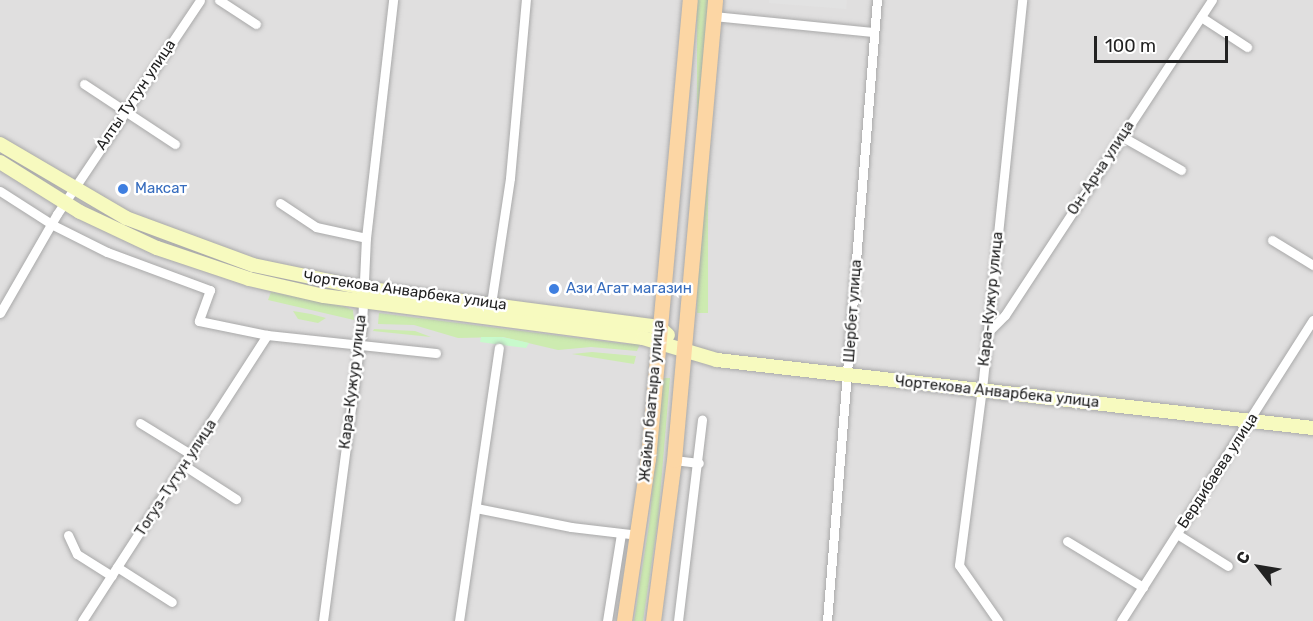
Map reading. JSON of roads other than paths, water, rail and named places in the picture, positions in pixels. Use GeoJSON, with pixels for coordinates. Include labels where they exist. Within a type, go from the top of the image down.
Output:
{"type":"FeatureCollection","features":[{"type":"Feature","properties":{"kind":"main road","name":"Жайыл баатыра улица"},"geometry":{"type":"LineString","coordinates":[[624,621],[639,535],[690,0]]}},
{"type":"Feature","properties":{"kind":"main road","name":"Жайыл баатыра улица"},"geometry":{"type":"LineString","coordinates":[[653,621],[674,460],[715,0]]}},
{"type":"Feature","properties":{"kind":"main road","name":"Чортекова Анварбека улица"},"geometry":{"type":"LineString","coordinates":[[0,144],[73,190],[126,218],[207,251],[297,276],[363,288],[491,304],[658,334]]}},
{"type":"Feature","properties":{"kind":"main road","name":"Чортекова Анварбека улица"},"geometry":{"type":"LineString","coordinates":[[0,162],[64,202],[157,248],[249,279],[363,303],[658,334]]}},
{"type":"Feature","properties":{"kind":"main road"},"geometry":{"type":"LineString","coordinates":[[658,334],[683,348]]}},
{"type":"Feature","properties":{"kind":"main road","name":"Чортекова Анварбека улица"},"geometry":{"type":"LineString","coordinates":[[683,348],[717,360],[1313,428]]}},
{"type":"Feature","properties":{"kind":"street","name":"Алты Тутун улица"},"geometry":{"type":"LineString","coordinates":[[0,313],[53,225],[64,202],[200,0]]}},
{"type":"Feature","properties":{"kind":"street"},"geometry":{"type":"LineString","coordinates":[[219,0],[256,24]]}},
{"type":"Feature","properties":{"kind":"street","name":"Кара-Кужур улица"},"geometry":{"type":"LineString","coordinates":[[323,621],[359,345],[366,238],[393,0]]}},
{"type":"Feature","properties":{"kind":"street"},"geometry":{"type":"LineString","coordinates":[[491,304],[510,178],[526,0]]}},
{"type":"Feature","properties":{"kind":"street","name":"Шербет улица"},"geometry":{"type":"LineString","coordinates":[[827,621],[877,0]]}},
{"type":"Feature","properties":{"kind":"street","name":"Кара-Кужур улица"},"geometry":{"type":"LineString","coordinates":[[998,621],[959,565],[982,389],[1022,0]]}},
{"type":"Feature","properties":{"kind":"street","name":"Он-Арча улица"},"geometry":{"type":"LineString","coordinates":[[987,334],[1005,315],[1212,0]]}},
{"type":"Feature","properties":{"kind":"street"},"geometry":{"type":"LineString","coordinates":[[713,16],[873,32]]}},
{"type":"Feature","properties":{"kind":"street"},"geometry":{"type":"LineString","coordinates":[[1201,17],[1247,47]]}},
{"type":"Feature","properties":{"kind":"street"},"geometry":{"type":"LineString","coordinates":[[84,84],[124,113],[175,144]]}},
{"type":"Feature","properties":{"kind":"street"},"geometry":{"type":"LineString","coordinates":[[1121,136],[1181,170]]}},
{"type":"Feature","properties":{"kind":"street"},"geometry":{"type":"LineString","coordinates":[[0,191],[53,225],[107,252],[210,290],[199,321],[267,334],[436,353]]}},
{"type":"Feature","properties":{"kind":"street"},"geometry":{"type":"LineString","coordinates":[[280,202],[316,227],[366,238]]}},
{"type":"Feature","properties":{"kind":"street"},"geometry":{"type":"LineString","coordinates":[[1272,240],[1313,265]]}},
{"type":"Feature","properties":{"kind":"street","name":"Бердибаева улица"},"geometry":{"type":"LineString","coordinates":[[1121,621],[1251,421],[1313,320]]}},
{"type":"Feature","properties":{"kind":"street","name":"Тогуз-Тутун улица"},"geometry":{"type":"LineString","coordinates":[[82,621],[185,466],[267,334]]}},
{"type":"Feature","properties":{"kind":"street"},"geometry":{"type":"LineString","coordinates":[[459,621],[499,348]]}},
{"type":"Feature","properties":{"kind":"street"},"geometry":{"type":"LineString","coordinates":[[678,621],[699,463],[702,419]]}},
{"type":"Feature","properties":{"kind":"street"},"geometry":{"type":"LineString","coordinates":[[140,423],[192,455]]}},
{"type":"Feature","properties":{"kind":"street"},"geometry":{"type":"LineString","coordinates":[[674,460],[699,463]]}},
{"type":"Feature","properties":{"kind":"street"},"geometry":{"type":"LineString","coordinates":[[185,466],[236,499]]}},
{"type":"Feature","properties":{"kind":"street"},"geometry":{"type":"LineString","coordinates":[[476,508],[621,534],[639,535]]}},
{"type":"Feature","properties":{"kind":"street"},"geometry":{"type":"LineString","coordinates":[[607,621],[621,534]]}},
{"type":"Feature","properties":{"kind":"street"},"geometry":{"type":"LineString","coordinates":[[1177,534],[1228,566]]}},
{"type":"Feature","properties":{"kind":"street"},"geometry":{"type":"LineString","coordinates":[[68,535],[77,554],[112,576]]}},
{"type":"Feature","properties":{"kind":"street"},"geometry":{"type":"LineString","coordinates":[[1067,541],[1143,586]]}},
{"type":"Feature","properties":{"kind":"street"},"geometry":{"type":"LineString","coordinates":[[117,567],[172,602]]}},
{"type":"Feature","properties":{"kind":"place","name":"Максат"},"geometry":{"type":"Point","coordinates":[123,189]}},
{"type":"Feature","properties":{"kind":"place","name":"Ази Агат магазин"},"geometry":{"type":"Point","coordinates":[554,289]}}]}
